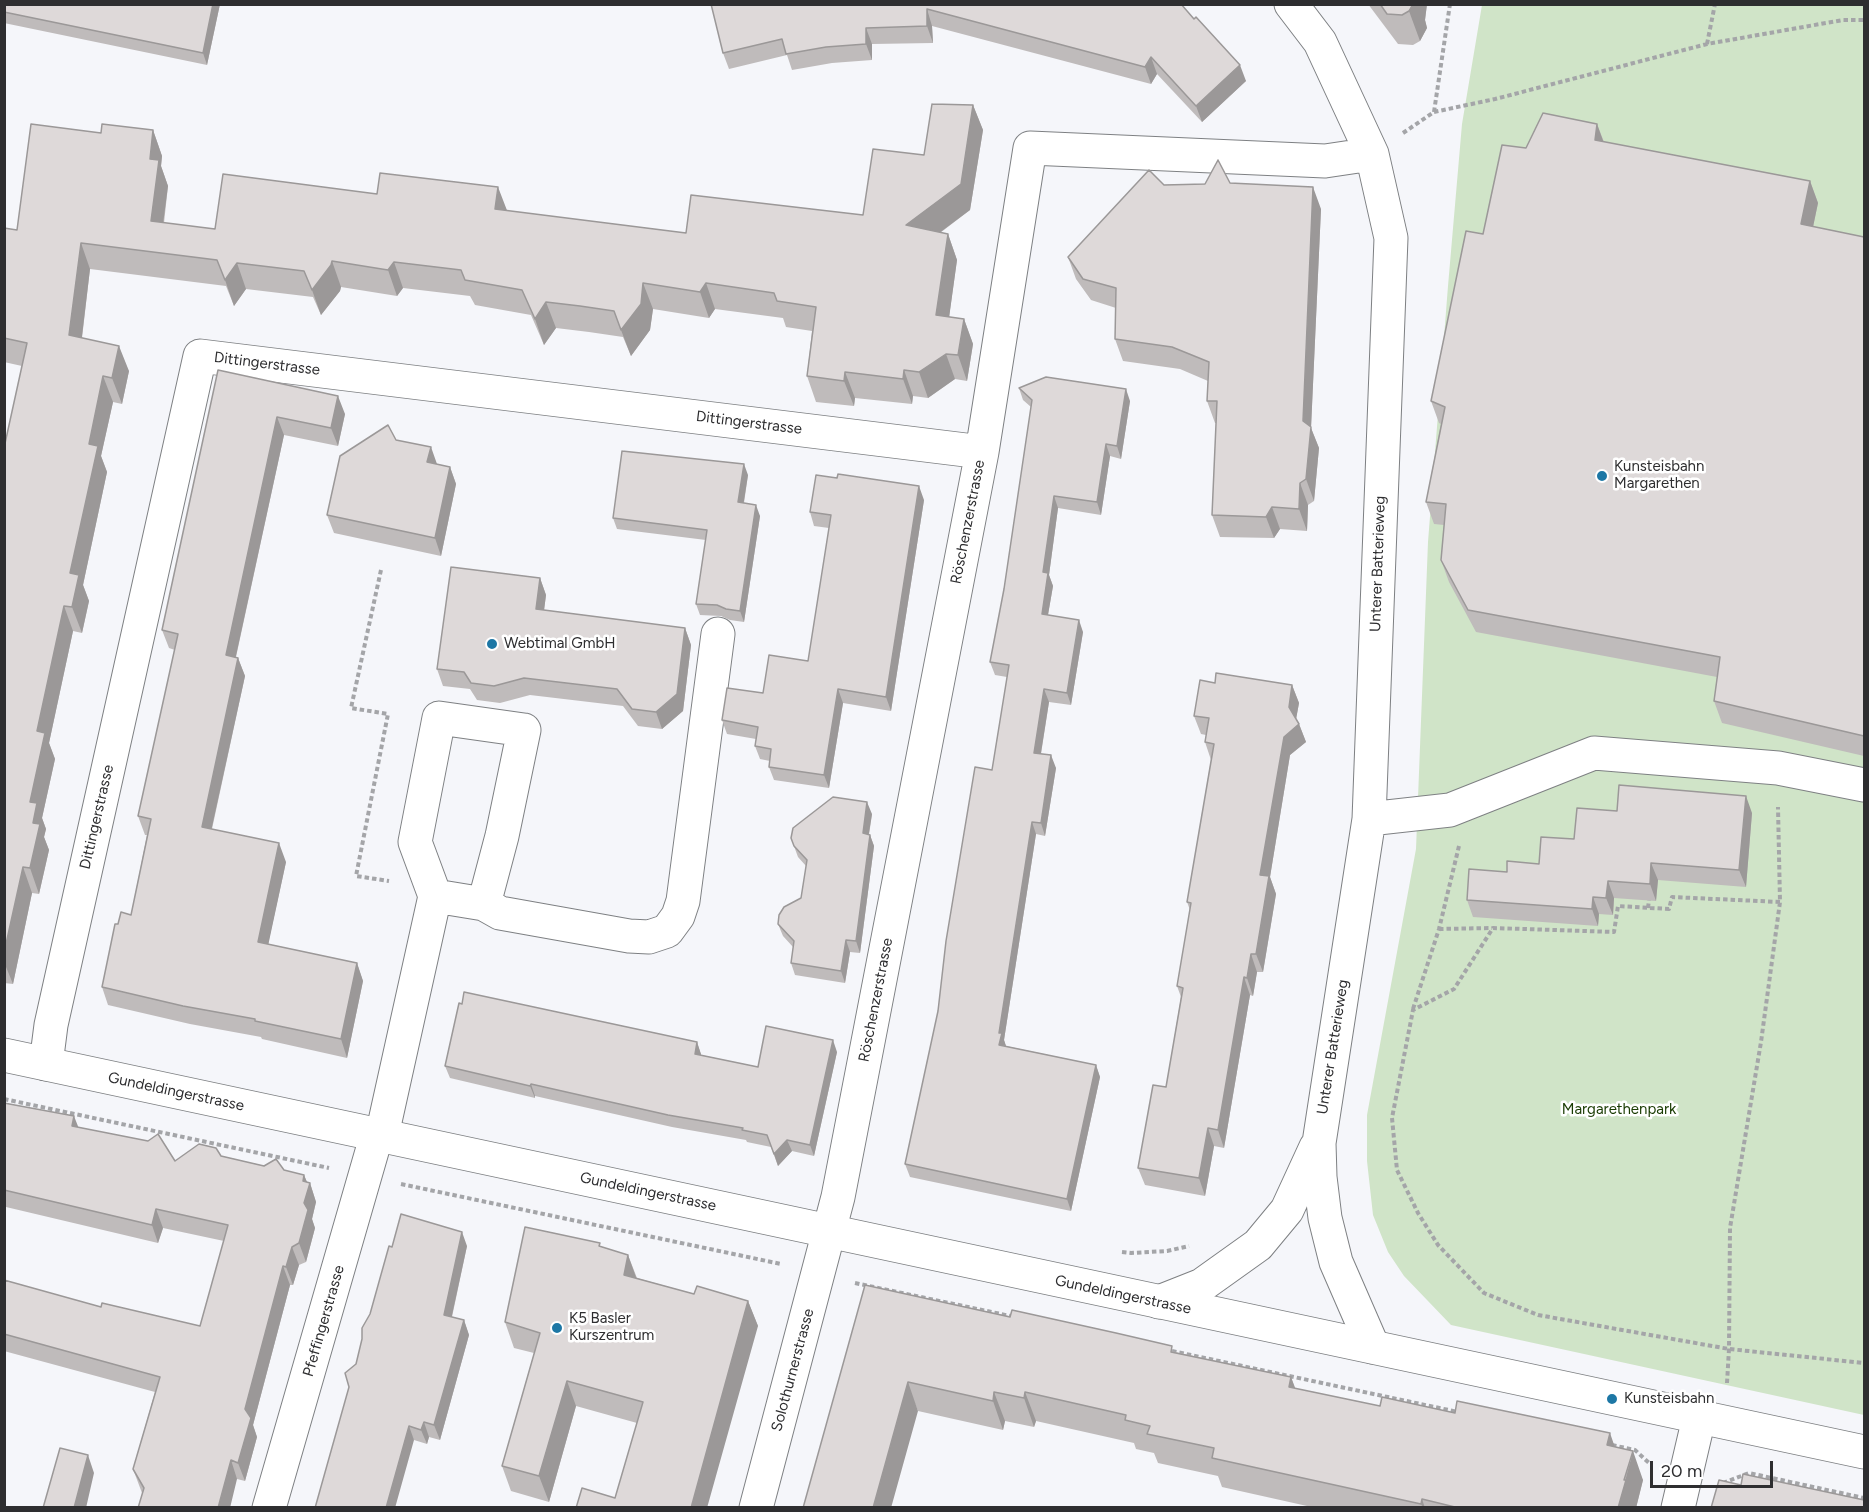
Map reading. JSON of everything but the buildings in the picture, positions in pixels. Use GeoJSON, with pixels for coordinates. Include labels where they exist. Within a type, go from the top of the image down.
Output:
{"type":"FeatureCollection","features":[{"type":"Feature","properties":{"kind":"street","name":"Unterer Batterieweg"},"geometry":{"type":"LineString","coordinates":[[1291,4],[1320,42],[1372,154],[1391,238],[1369,819],[1318,1143],[1325,1218],[1336,1262],[1373,1347]]}},
{"type":"Feature","properties":{"kind":"street","name":"Röschenzerstrasse"},"geometry":{"type":"LineString","coordinates":[[830,1232],[982,452],[1030,148],[1325,161],[1372,154]]}},
{"type":"Feature","properties":{"kind":"street","name":"Dittingerstrasse"},"geometry":{"type":"LineString","coordinates":[[46,1064],[51,1025],[200,356],[982,452]]}},
{"type":"Feature","properties":{"kind":"street"},"geometry":{"type":"LineString","coordinates":[[433,891],[484,904],[500,914],[628,936],[649,937],[667,931],[678,916],[683,901],[718,634]]}},
{"type":"Feature","properties":{"kind":"street"},"geometry":{"type":"LineString","coordinates":[[380,1135],[433,891],[415,842],[439,718],[524,730],[502,836],[484,904]]}},
{"type":"Feature","properties":{"kind":"street"},"geometry":{"type":"LineString","coordinates":[[1369,819],[1450,810],[1594,753],[1778,768],[1864,785]]}},
{"type":"Feature","properties":{"kind":"street","name":"Gundeldingerstrasse"},"geometry":{"type":"LineString","coordinates":[[4,1055],[1864,1452]]}},
{"type":"Feature","properties":{"kind":"street","name":"Pfeffingerstrasse"},"geometry":{"type":"LineString","coordinates":[[270,1508],[366,1176],[380,1135]]}},
{"type":"Feature","properties":{"kind":"street","name":"Unterer Batterieweg"},"geometry":{"type":"LineString","coordinates":[[1159,1302],[1202,1285],[1258,1245],[1287,1210],[1318,1143]]}},
{"type":"Feature","properties":{"kind":"street","name":"Solothurnerstrasse"},"geometry":{"type":"LineString","coordinates":[[756,1508],[830,1232]]}},
{"type":"Feature","properties":{"kind":"street"},"geometry":{"type":"LineString","coordinates":[[1678,1508],[1699,1418]]}},
{"type":"Feature","properties":{"kind":"path"},"geometry":{"type":"LineString","coordinates":[[1434,112],[1450,4]]}},
{"type":"Feature","properties":{"kind":"path"},"geometry":{"type":"LineString","coordinates":[[1707,44],[1715,4]]}},
{"type":"Feature","properties":{"kind":"path"},"geometry":{"type":"LineString","coordinates":[[1372,154],[1434,112],[1495,99],[1707,44],[1843,20],[1864,20]]}},
{"type":"Feature","properties":{"kind":"path"},"geometry":{"type":"LineString","coordinates":[[381,570],[351,708],[388,714],[356,876],[433,891]]}},
{"type":"Feature","properties":{"kind":"path"},"geometry":{"type":"LineString","coordinates":[[1727,1386],[1730,1349],[1730,1228],[1761,1042],[1780,902],[1778,768]]}},
{"type":"Feature","properties":{"kind":"path"},"geometry":{"type":"LineString","coordinates":[[1450,810],[1460,841],[1439,929],[1413,1010],[1392,1118],[1397,1170],[1418,1213],[1438,1245],[1484,1293],[1538,1315],[1730,1349],[1864,1363]]}},
{"type":"Feature","properties":{"kind":"path"},"geometry":{"type":"LineString","coordinates":[[1439,929],[1493,928],[1614,932],[1618,906],[1670,909],[1672,897],[1780,902]]}},
{"type":"Feature","properties":{"kind":"path"},"geometry":{"type":"LineString","coordinates":[[1648,908],[1649,900]]}},
{"type":"Feature","properties":{"kind":"path"},"geometry":{"type":"LineString","coordinates":[[1413,1010],[1454,989],[1493,928]]}},
{"type":"Feature","properties":{"kind":"path"},"geometry":{"type":"LineString","coordinates":[[4,1099],[773,1261],[819,1276],[1021,1318]]}},
{"type":"Feature","properties":{"kind":"path"},"geometry":{"type":"LineString","coordinates":[[1172,1351],[1462,1413]]}},
{"type":"Feature","properties":{"kind":"path"},"geometry":{"type":"LineString","coordinates":[[1601,1442],[1635,1450],[1651,1465],[1722,1483],[1749,1473],[1864,1498]]}},
{"type":"Feature","properties":{"kind":"green space","name":"Margarethenpark"},"geometry":{"type":"Polygon","coordinates":[[[1482,5],[1864,5],[1864,1415],[1451,1325],[1404,1276],[1388,1252],[1373,1215],[1367,1161],[1367,1115],[1416,849],[1428,542],[1448,286],[1462,124],[1482,5]]]}},
{"type":"Feature","properties":{"kind":"place","name":"Kunsteisbahn Margarethen"},"geometry":{"type":"Point","coordinates":[1602,476]}},
{"type":"Feature","properties":{"kind":"place","name":"Webtimal GmbH"},"geometry":{"type":"Point","coordinates":[492,644]}},
{"type":"Feature","properties":{"kind":"place","name":"K5 Basler Kurszentrum"},"geometry":{"type":"Point","coordinates":[557,1328]}},
{"type":"Feature","properties":{"kind":"place","name":"Kunsteisbahn"},"geometry":{"type":"Point","coordinates":[1612,1399]}}]}
